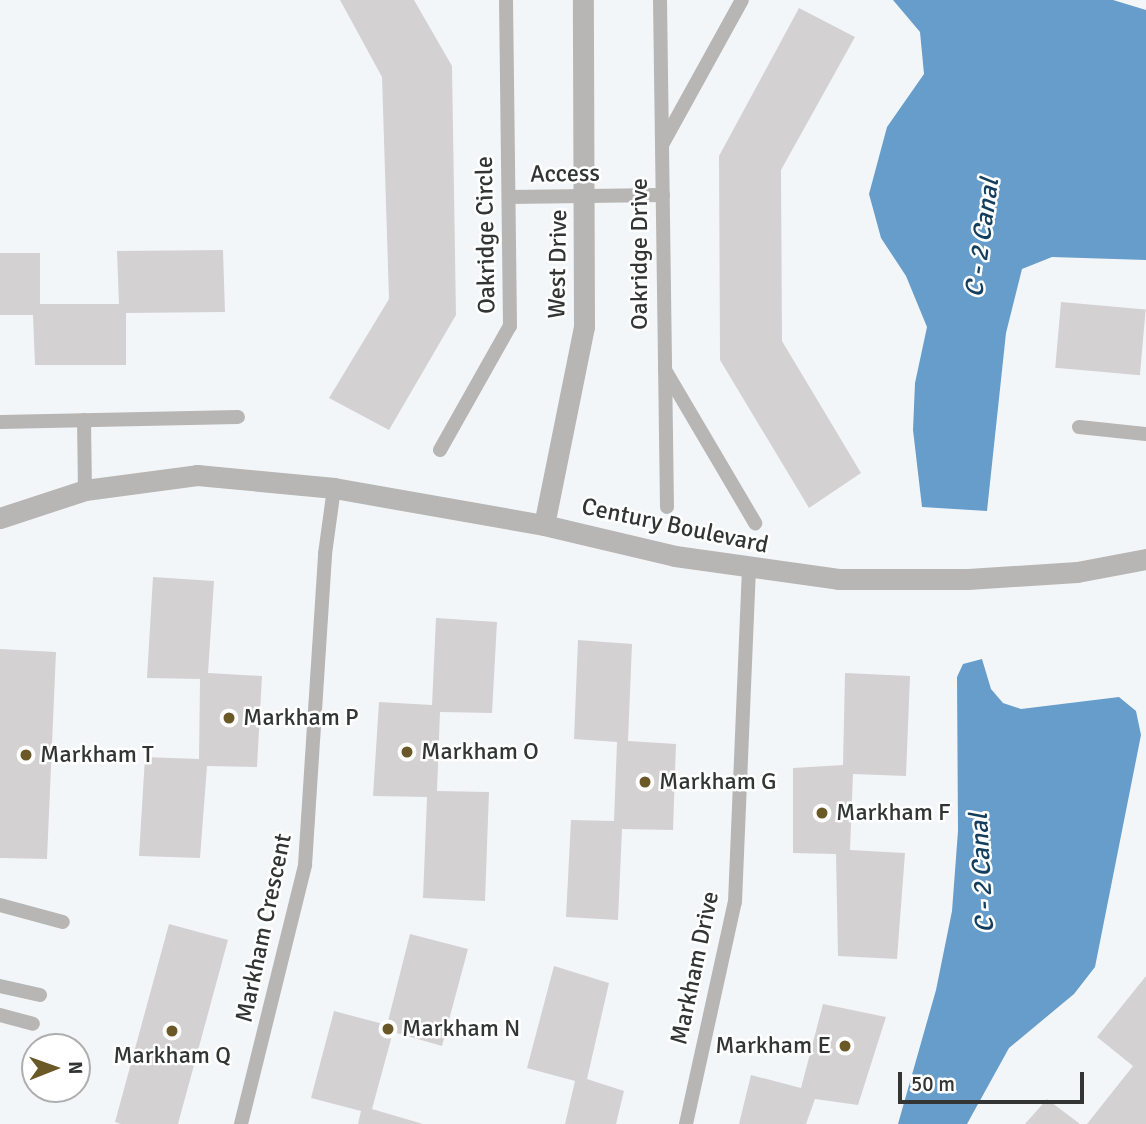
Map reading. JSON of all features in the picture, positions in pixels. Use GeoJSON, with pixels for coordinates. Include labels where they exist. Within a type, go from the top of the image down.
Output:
{"type":"FeatureCollection","features":[{"type":"Feature","properties":{"kind":"street","name":"West Drive"},"geometry":{"type":"LineString","coordinates":[[544,524],[583,327],[583,0]]}},
{"type":"Feature","properties":{"kind":"street","name":"Century Boulevard"},"geometry":{"type":"LineString","coordinates":[[0,518],[85,489],[197,475],[334,488],[544,524],[749,569],[838,579],[968,579],[1077,572],[1146,559]]}},
{"type":"Feature","properties":{"kind":"lane","name":"Oakridge Drive"},"geometry":{"type":"LineString","coordinates":[[660,0],[667,507]]}},
{"type":"Feature","properties":{"kind":"lane"},"geometry":{"type":"LineString","coordinates":[[662,145],[743,0]]}},
{"type":"Feature","properties":{"kind":"lane","name":"Oakridge Circle"},"geometry":{"type":"LineString","coordinates":[[440,450],[510,326],[504,3]]}},
{"type":"Feature","properties":{"kind":"lane","name":"Access"},"geometry":{"type":"LineString","coordinates":[[509,197],[663,195]]}},
{"type":"Feature","properties":{"kind":"lane"},"geometry":{"type":"LineString","coordinates":[[664,367],[755,523]]}},
{"type":"Feature","properties":{"kind":"lane"},"geometry":{"type":"LineString","coordinates":[[0,422],[238,417]]}},
{"type":"Feature","properties":{"kind":"lane"},"geometry":{"type":"LineString","coordinates":[[84,420],[85,489]]}},
{"type":"Feature","properties":{"kind":"lane"},"geometry":{"type":"LineString","coordinates":[[1079,427],[1146,434]]}},
{"type":"Feature","properties":{"kind":"lane","name":"Markham Crescent"},"geometry":{"type":"LineString","coordinates":[[241,1124],[305,865],[334,488]]}},
{"type":"Feature","properties":{"kind":"lane","name":"Markham Drive"},"geometry":{"type":"LineString","coordinates":[[686,1124],[735,902],[749,569]]}},
{"type":"Feature","properties":{"kind":"lane"},"geometry":{"type":"LineString","coordinates":[[0,905],[63,922]]}},
{"type":"Feature","properties":{"kind":"lane"},"geometry":{"type":"LineString","coordinates":[[0,986],[40,995]]}},
{"type":"Feature","properties":{"kind":"lane"},"geometry":{"type":"LineString","coordinates":[[0,1015],[33,1024]]}},
{"type":"Feature","properties":{"kind":"water","name":"C - 2 Canal"},"geometry":{"type":"Polygon","coordinates":[[[893,0],[1113,0],[1146,10],[1146,260],[1052,257],[1022,269],[1006,333],[987,511],[922,507],[913,430],[915,383],[927,327],[906,276],[881,238],[869,194],[887,127],[924,74],[920,32],[893,0]]]}},
{"type":"Feature","properties":{"kind":"water","name":"C - 2 Canal"},"geometry":{"type":"Polygon","coordinates":[[[982,659],[991,689],[1003,703],[1021,709],[1119,697],[1136,711],[1141,735],[1095,967],[1074,994],[1009,1048],[967,1124],[898,1124],[936,990],[952,911],[958,831],[957,677],[963,664],[982,659]]]}},
{"type":"Feature","properties":{"kind":"building"},"geometry":{"type":"Polygon","coordinates":[[[340,0],[414,0],[452,66],[456,315],[389,430],[329,398],[389,299],[382,77],[340,0]]]}},
{"type":"Feature","properties":{"kind":"building"},"geometry":{"type":"Polygon","coordinates":[[[799,8],[855,37],[781,170],[782,341],[861,473],[809,508],[720,360],[719,156],[799,8]]]}},
{"type":"Feature","properties":{"kind":"building"},"geometry":{"type":"Polygon","coordinates":[[[223,250],[225,312],[126,313],[126,365],[35,365],[33,315],[0,315],[0,253],[40,253],[40,304],[119,304],[117,251],[223,250]]]}},
{"type":"Feature","properties":{"kind":"building"},"geometry":{"type":"Polygon","coordinates":[[[1061,302],[1146,309],[1140,375],[1055,368],[1061,302]]]}},
{"type":"Feature","properties":{"kind":"building","name":"Markham P"},"geometry":{"type":"Polygon","coordinates":[[[153,577],[214,581],[208,673],[262,676],[257,767],[207,766],[200,858],[139,856],[145,757],[199,759],[200,679],[147,678],[153,577]]]}},
{"type":"Feature","properties":{"kind":"building","name":"Markham O"},"geometry":{"type":"Polygon","coordinates":[[[436,618],[497,622],[492,713],[440,712],[437,791],[489,792],[485,901],[423,898],[427,797],[373,796],[379,702],[432,705],[436,618]]]}},
{"type":"Feature","properties":{"kind":"building","name":"Markham G"},"geometry":{"type":"Polygon","coordinates":[[[578,640],[632,644],[628,741],[676,744],[673,830],[622,829],[618,920],[566,917],[571,820],[614,821],[617,742],[574,739],[578,640]]]}},
{"type":"Feature","properties":{"kind":"building","name":"Markham T"},"geometry":{"type":"Polygon","coordinates":[[[0,649],[56,652],[47,859],[0,858],[0,649]]]}},
{"type":"Feature","properties":{"kind":"building","name":"Markham F"},"geometry":{"type":"Polygon","coordinates":[[[845,673],[910,676],[906,776],[853,774],[850,850],[905,853],[897,959],[838,956],[836,854],[793,853],[793,768],[843,765],[845,673]]]}},
{"type":"Feature","properties":{"kind":"building","name":"Markham Q"},"geometry":{"type":"Polygon","coordinates":[[[169,924],[228,940],[178,1124],[121,1124],[115,1122],[169,924]]]}},
{"type":"Feature","properties":{"kind":"building","name":"Markham N"},"geometry":{"type":"Polygon","coordinates":[[[410,934],[468,949],[442,1046],[393,1032],[372,1109],[423,1124],[358,1124],[361,1111],[311,1098],[334,1011],[387,1025],[410,934]]]}},
{"type":"Feature","properties":{"kind":"building"},"geometry":{"type":"Polygon","coordinates":[[[554,966],[609,983],[587,1079],[624,1091],[616,1124],[565,1124],[575,1081],[527,1068],[554,966]]]}},
{"type":"Feature","properties":{"kind":"building"},"geometry":{"type":"Polygon","coordinates":[[[1146,976],[1146,1124],[1087,1124],[1133,1066],[1097,1037],[1146,976]]]}},
{"type":"Feature","properties":{"kind":"building","name":"Markham E"},"geometry":{"type":"Polygon","coordinates":[[[823,1004],[886,1017],[858,1105],[815,1099],[806,1124],[739,1124],[751,1075],[801,1088],[823,1004]]]}},
{"type":"Feature","properties":{"kind":"building"},"geometry":{"type":"Polygon","coordinates":[[[1047,1099],[1080,1124],[1025,1124],[1047,1099]]]}},
{"type":"Feature","properties":{"kind":"place","name":"Markham P"},"geometry":{"type":"Point","coordinates":[229,718]}},
{"type":"Feature","properties":{"kind":"place","name":"Markham O"},"geometry":{"type":"Point","coordinates":[407,752]}},
{"type":"Feature","properties":{"kind":"place","name":"Markham T"},"geometry":{"type":"Point","coordinates":[26,755]}},
{"type":"Feature","properties":{"kind":"place","name":"Markham G"},"geometry":{"type":"Point","coordinates":[645,782]}},
{"type":"Feature","properties":{"kind":"place","name":"Markham F"},"geometry":{"type":"Point","coordinates":[822,813]}},
{"type":"Feature","properties":{"kind":"place","name":"Markham N"},"geometry":{"type":"Point","coordinates":[388,1029]}},
{"type":"Feature","properties":{"kind":"place","name":"Markham Q"},"geometry":{"type":"Point","coordinates":[172,1031]}},
{"type":"Feature","properties":{"kind":"place","name":"Markham E"},"geometry":{"type":"Point","coordinates":[845,1046]}}]}
